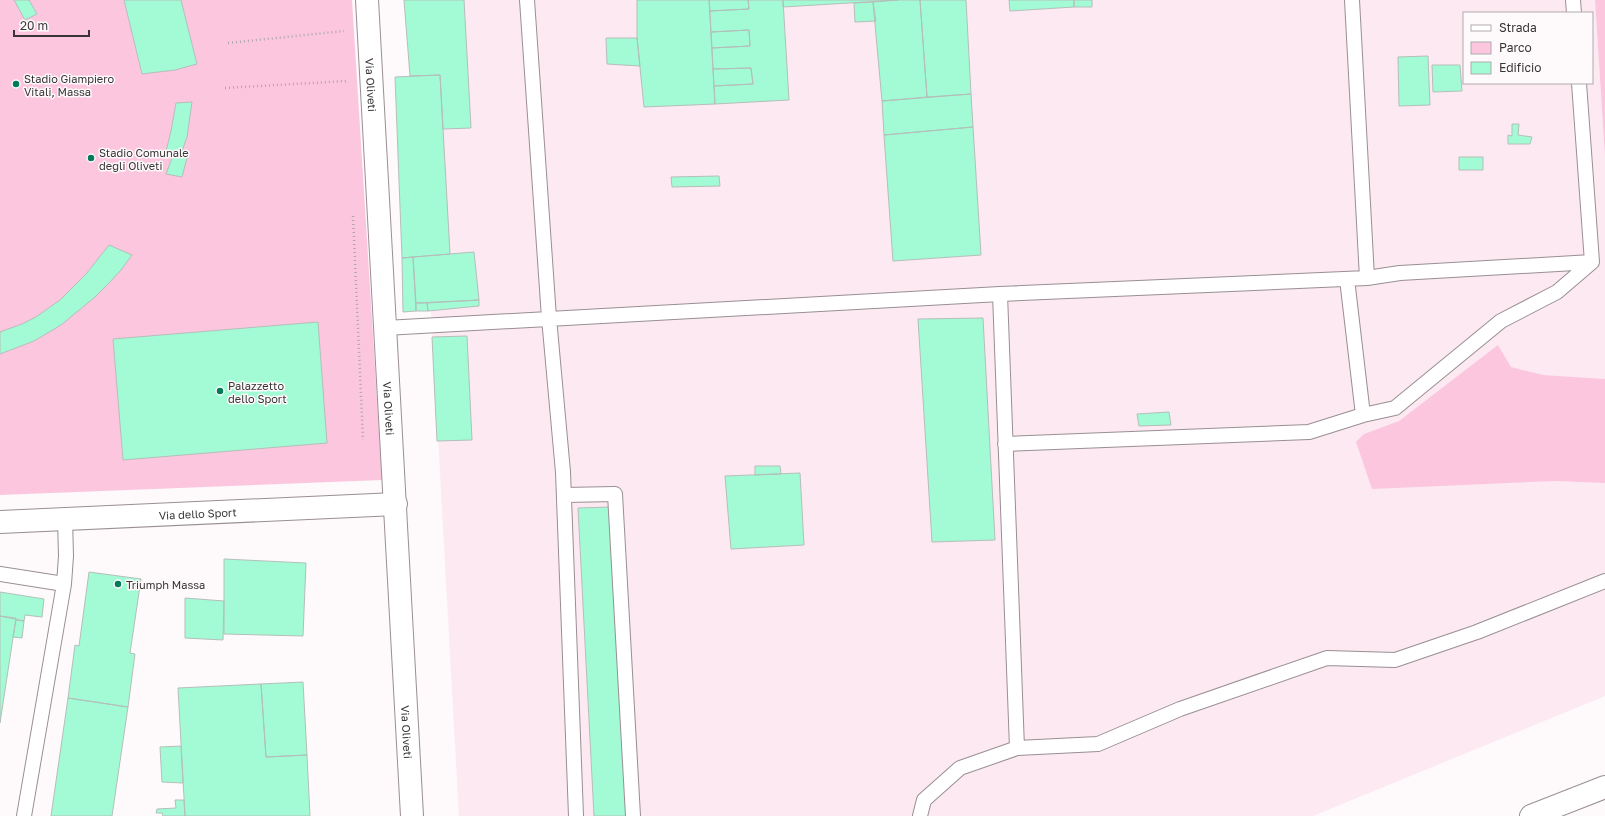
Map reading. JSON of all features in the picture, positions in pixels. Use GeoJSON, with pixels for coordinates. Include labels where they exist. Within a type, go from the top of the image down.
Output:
{"type":"FeatureCollection","features":[{"type":"Feature","properties":{"kind":"main road","name":"Via Oliveti"},"geometry":{"type":"LineString","coordinates":[[367,0],[396,504],[412,816]]}},
{"type":"Feature","properties":{"kind":"main road","name":"Via dello Sport"},"geometry":{"type":"LineString","coordinates":[[0,522],[396,504]]}},
{"type":"Feature","properties":{"kind":"main road"},"geometry":{"type":"LineString","coordinates":[[1531,816],[1605,787]]}},
{"type":"Feature","properties":{"kind":"lane"},"geometry":{"type":"LineString","coordinates":[[527,0],[549,318],[564,495],[576,816]]}},
{"type":"Feature","properties":{"kind":"lane"},"geometry":{"type":"LineString","coordinates":[[1352,0],[1367,278]]}},
{"type":"Feature","properties":{"kind":"lane"},"geometry":{"type":"LineString","coordinates":[[1573,0],[1574,12]]}},
{"type":"Feature","properties":{"kind":"lane"},"geometry":{"type":"LineString","coordinates":[[1579,84],[1592,262]]}},
{"type":"Feature","properties":{"kind":"lane"},"geometry":{"type":"LineString","coordinates":[[385,328],[1000,294],[1367,278],[1400,273],[1592,262]]}},
{"type":"Feature","properties":{"kind":"lane"},"geometry":{"type":"LineString","coordinates":[[1005,444],[1309,432],[1363,415],[1395,408],[1501,321],[1557,292],[1592,262]]}},
{"type":"Feature","properties":{"kind":"lane"},"geometry":{"type":"LineString","coordinates":[[1347,278],[1363,415]]}},
{"type":"Feature","properties":{"kind":"lane"},"geometry":{"type":"LineString","coordinates":[[1000,294],[1017,748]]}},
{"type":"Feature","properties":{"kind":"lane"},"geometry":{"type":"LineString","coordinates":[[564,495],[615,494],[633,816]]}},
{"type":"Feature","properties":{"kind":"lane"},"geometry":{"type":"LineString","coordinates":[[24,816],[64,584],[66,556],[65,519]]}},
{"type":"Feature","properties":{"kind":"lane"},"geometry":{"type":"LineString","coordinates":[[0,574],[64,584]]}},
{"type":"Feature","properties":{"kind":"lane"},"geometry":{"type":"LineString","coordinates":[[920,816],[924,800],[960,768],[1017,748],[1098,744],[1180,709],[1327,658],[1395,660],[1477,632],[1605,581]]}},
{"type":"Feature","properties":{"kind":"path"},"geometry":{"type":"LineString","coordinates":[[228,43],[368,29]]}},
{"type":"Feature","properties":{"kind":"path"},"geometry":{"type":"LineString","coordinates":[[226,88],[347,81],[347,89]]}},
{"type":"Feature","properties":{"kind":"path"},"geometry":{"type":"LineString","coordinates":[[352,208],[363,440]]}},
{"type":"Feature","properties":{"kind":"shaded area"},"geometry":{"type":"Polygon","coordinates":[[[414,0],[1595,0],[1605,157],[1605,379],[1544,375],[1511,367],[1498,346],[1399,421],[1364,434],[1553,481],[1605,483],[1605,696],[1313,816],[459,816],[414,0]]]}},
{"type":"Feature","properties":{"kind":"green space"},"geometry":{"type":"Polygon","coordinates":[[[0,0],[352,0],[382,480],[0,495],[0,0]]]}},
{"type":"Feature","properties":{"kind":"green space"},"geometry":{"type":"Polygon","coordinates":[[[1595,0],[1605,0],[1605,157],[1595,0]]]}},
{"type":"Feature","properties":{"kind":"green space"},"geometry":{"type":"Polygon","coordinates":[[[1498,345],[1511,367],[1544,375],[1605,379],[1605,483],[1553,481],[1372,489],[1356,442],[1364,434],[1399,421],[1498,345]]]}},
{"type":"Feature","properties":{"kind":"building"},"geometry":{"type":"Polygon","coordinates":[[[14,0],[29,0],[37,14],[25,20],[14,0]]]}},
{"type":"Feature","properties":{"kind":"building"},"geometry":{"type":"Polygon","coordinates":[[[124,0],[181,0],[197,64],[175,70],[142,74],[124,0]]]}},
{"type":"Feature","properties":{"kind":"building"},"geometry":{"type":"Polygon","coordinates":[[[404,0],[464,0],[471,128],[443,129],[440,75],[410,76],[404,0]]]}},
{"type":"Feature","properties":{"kind":"building"},"geometry":{"type":"Polygon","coordinates":[[[637,0],[709,0],[715,104],[644,107],[637,38],[637,0]]]}},
{"type":"Feature","properties":{"kind":"building"},"geometry":{"type":"Polygon","coordinates":[[[709,0],[748,0],[749,9],[710,11],[709,0]]]}},
{"type":"Feature","properties":{"kind":"building"},"geometry":{"type":"Polygon","coordinates":[[[748,0],[783,0],[789,100],[715,104],[714,86],[753,84],[751,68],[713,69],[712,48],[750,46],[749,30],[711,32],[710,11],[749,9],[748,0]]]}},
{"type":"Feature","properties":{"kind":"building"},"geometry":{"type":"Polygon","coordinates":[[[783,0],[898,0],[783,7],[783,0]]]}},
{"type":"Feature","properties":{"kind":"building"},"geometry":{"type":"Polygon","coordinates":[[[920,0],[927,97],[882,101],[873,2],[920,0]]]}},
{"type":"Feature","properties":{"kind":"building"},"geometry":{"type":"Polygon","coordinates":[[[920,0],[966,0],[971,94],[927,97],[920,0]]]}},
{"type":"Feature","properties":{"kind":"building"},"geometry":{"type":"Polygon","coordinates":[[[1009,0],[1074,0],[1074,7],[1010,11],[1009,0]]]}},
{"type":"Feature","properties":{"kind":"building"},"geometry":{"type":"Polygon","coordinates":[[[1074,0],[1092,0],[1092,7],[1074,7],[1074,0]]]}},
{"type":"Feature","properties":{"kind":"building"},"geometry":{"type":"Polygon","coordinates":[[[873,2],[876,21],[855,22],[854,3],[873,2]]]}},
{"type":"Feature","properties":{"kind":"building"},"geometry":{"type":"Polygon","coordinates":[[[749,30],[750,46],[712,48],[711,32],[749,30]]]}},
{"type":"Feature","properties":{"kind":"building"},"geometry":{"type":"Polygon","coordinates":[[[606,38],[637,38],[640,66],[607,64],[606,38]]]}},
{"type":"Feature","properties":{"kind":"building"},"geometry":{"type":"Polygon","coordinates":[[[1428,56],[1430,105],[1399,106],[1398,57],[1428,56]]]}},
{"type":"Feature","properties":{"kind":"building"},"geometry":{"type":"Polygon","coordinates":[[[1432,65],[1460,65],[1462,91],[1433,92],[1432,65]]]}},
{"type":"Feature","properties":{"kind":"building"},"geometry":{"type":"Polygon","coordinates":[[[751,68],[753,84],[714,86],[713,69],[751,68]]]}},
{"type":"Feature","properties":{"kind":"building"},"geometry":{"type":"Polygon","coordinates":[[[440,75],[450,254],[402,258],[395,77],[440,75]]]}},
{"type":"Feature","properties":{"kind":"building"},"geometry":{"type":"Polygon","coordinates":[[[971,94],[973,127],[884,135],[882,101],[971,94]]]}},
{"type":"Feature","properties":{"kind":"building"},"geometry":{"type":"Polygon","coordinates":[[[192,102],[187,137],[181,154],[188,154],[182,177],[166,174],[172,158],[165,155],[176,103],[192,102]]]}},
{"type":"Feature","properties":{"kind":"building"},"geometry":{"type":"Polygon","coordinates":[[[1512,124],[1519,124],[1518,135],[1532,137],[1530,144],[1508,144],[1508,135],[1512,136],[1512,124]]]}},
{"type":"Feature","properties":{"kind":"building"},"geometry":{"type":"Polygon","coordinates":[[[973,127],[981,255],[893,261],[884,135],[973,127]]]}},
{"type":"Feature","properties":{"kind":"building"},"geometry":{"type":"Polygon","coordinates":[[[1459,157],[1483,157],[1483,170],[1459,170],[1459,157]]]}},
{"type":"Feature","properties":{"kind":"building"},"geometry":{"type":"Polygon","coordinates":[[[719,176],[720,186],[672,187],[671,177],[719,176]]]}},
{"type":"Feature","properties":{"kind":"building"},"geometry":{"type":"Polygon","coordinates":[[[109,245],[132,255],[121,270],[95,297],[61,325],[34,341],[0,354],[0,332],[36,317],[60,300],[86,274],[109,245]]]}},
{"type":"Feature","properties":{"kind":"building"},"geometry":{"type":"Polygon","coordinates":[[[474,252],[479,300],[416,303],[413,257],[474,252]]]}},
{"type":"Feature","properties":{"kind":"building"},"geometry":{"type":"Polygon","coordinates":[[[413,257],[416,311],[403,312],[402,258],[413,257]]]}},
{"type":"Feature","properties":{"kind":"building"},"geometry":{"type":"Polygon","coordinates":[[[479,300],[479,306],[428,311],[427,303],[479,300]]]}},
{"type":"Feature","properties":{"kind":"building"},"geometry":{"type":"Polygon","coordinates":[[[416,303],[427,303],[428,311],[416,311],[416,303]]]}},
{"type":"Feature","properties":{"kind":"building"},"geometry":{"type":"Polygon","coordinates":[[[983,318],[995,540],[932,542],[918,319],[983,318]]]}},
{"type":"Feature","properties":{"kind":"building","name":"Palazzetto dello Sport"},"geometry":{"type":"Polygon","coordinates":[[[318,322],[327,443],[123,460],[113,339],[318,322]]]}},
{"type":"Feature","properties":{"kind":"building"},"geometry":{"type":"Polygon","coordinates":[[[467,336],[472,440],[437,441],[432,337],[467,336]]]}},
{"type":"Feature","properties":{"kind":"building"},"geometry":{"type":"Polygon","coordinates":[[[1169,412],[1171,425],[1139,426],[1137,414],[1169,412]]]}},
{"type":"Feature","properties":{"kind":"building"},"geometry":{"type":"Polygon","coordinates":[[[755,466],[780,466],[781,474],[755,475],[755,466]]]}},
{"type":"Feature","properties":{"kind":"building"},"geometry":{"type":"Polygon","coordinates":[[[800,473],[804,545],[731,549],[725,476],[800,473]]]}},
{"type":"Feature","properties":{"kind":"building"},"geometry":{"type":"Polygon","coordinates":[[[611,507],[627,816],[594,816],[578,508],[611,507]]]}},
{"type":"Feature","properties":{"kind":"building"},"geometry":{"type":"Polygon","coordinates":[[[224,559],[306,563],[303,636],[224,634],[224,559]]]}},
{"type":"Feature","properties":{"kind":"building"},"geometry":{"type":"Polygon","coordinates":[[[89,572],[141,579],[130,653],[135,654],[128,707],[68,698],[75,645],[79,646],[89,572]]]}},
{"type":"Feature","properties":{"kind":"building"},"geometry":{"type":"Polygon","coordinates":[[[0,592],[44,599],[42,617],[25,615],[24,621],[0,616],[0,592]]]}},
{"type":"Feature","properties":{"kind":"building"},"geometry":{"type":"Polygon","coordinates":[[[185,598],[224,601],[223,640],[185,638],[185,598]]]}},
{"type":"Feature","properties":{"kind":"building"},"geometry":{"type":"Polygon","coordinates":[[[0,616],[16,618],[0,723],[0,616]]]}},
{"type":"Feature","properties":{"kind":"building"},"geometry":{"type":"Polygon","coordinates":[[[16,620],[24,621],[22,638],[13,637],[16,620]]]}},
{"type":"Feature","properties":{"kind":"building"},"geometry":{"type":"Polygon","coordinates":[[[303,682],[307,755],[266,757],[261,684],[303,682]]]}},
{"type":"Feature","properties":{"kind":"building"},"geometry":{"type":"Polygon","coordinates":[[[261,684],[266,757],[307,755],[310,816],[185,816],[178,688],[261,684]]]}},
{"type":"Feature","properties":{"kind":"building"},"geometry":{"type":"Polygon","coordinates":[[[68,698],[128,707],[112,816],[51,816],[68,698]]]}},
{"type":"Feature","properties":{"kind":"building"},"geometry":{"type":"Polygon","coordinates":[[[181,746],[183,783],[162,782],[160,747],[181,746]]]}},
{"type":"Feature","properties":{"kind":"building"},"geometry":{"type":"Polygon","coordinates":[[[175,800],[184,800],[185,816],[163,816],[162,813],[156,813],[157,809],[176,808],[175,800]]]}},
{"type":"Feature","properties":{"kind":"place","name":"Stadio Giampiero Vitali, Massa"},"geometry":{"type":"Point","coordinates":[16,84]}},
{"type":"Feature","properties":{"kind":"place","name":"Stadio Comunale degli Oliveti"},"geometry":{"type":"Point","coordinates":[91,158]}},
{"type":"Feature","properties":{"kind":"place","name":"Palazzetto dello Sport"},"geometry":{"type":"Point","coordinates":[220,391]}},
{"type":"Feature","properties":{"kind":"place","name":"Triumph Massa"},"geometry":{"type":"Point","coordinates":[118,584]}}]}
